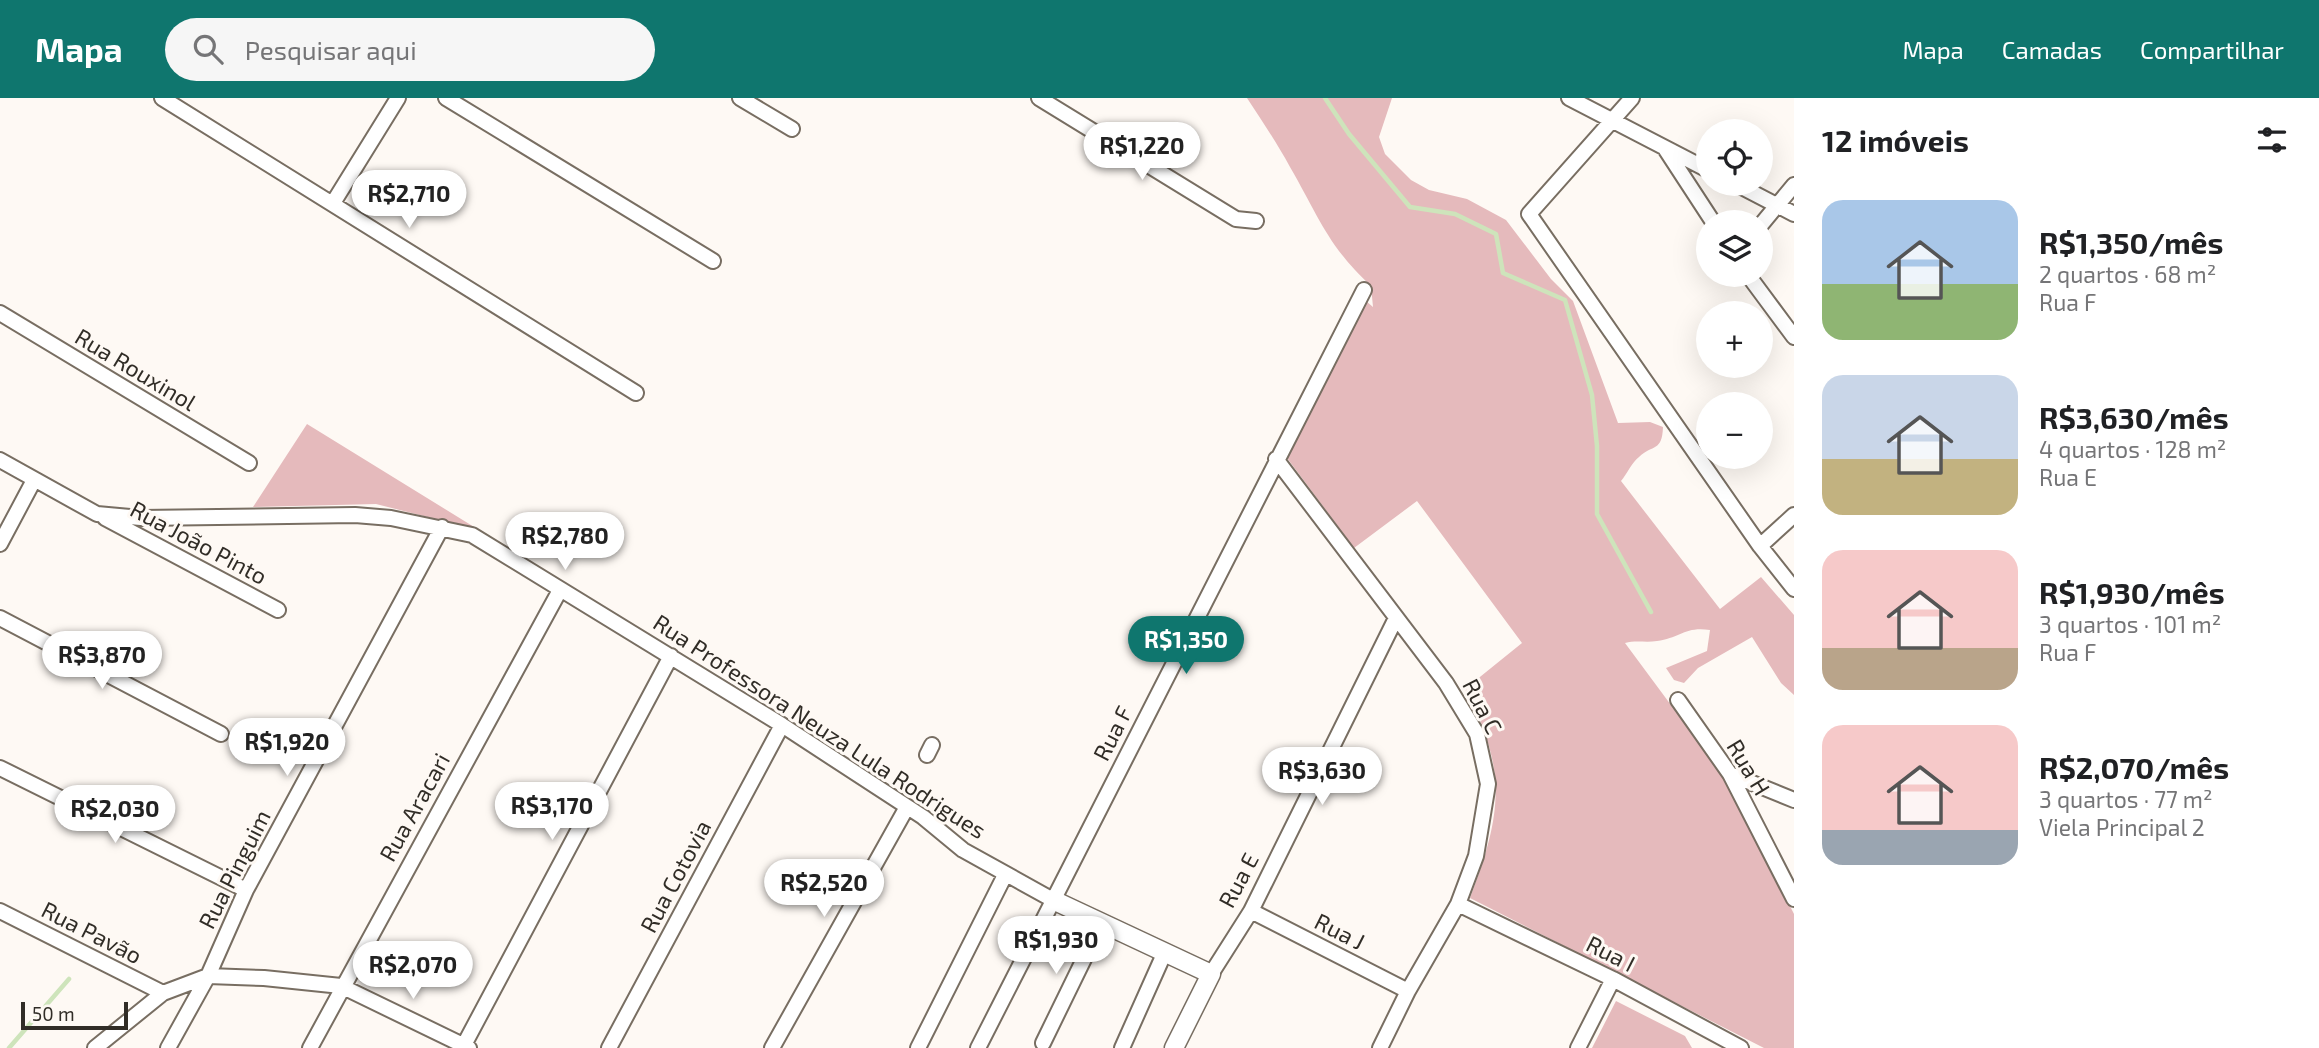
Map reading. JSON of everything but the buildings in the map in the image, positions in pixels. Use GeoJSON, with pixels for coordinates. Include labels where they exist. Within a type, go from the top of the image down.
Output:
{"type":"FeatureCollection","features":[{"type":"Feature","properties":{"kind":"street"},"geometry":{"type":"LineString","coordinates":[[162,98],[636,393]]}},
{"type":"Feature","properties":{"kind":"street"},"geometry":{"type":"LineString","coordinates":[[333,203],[398,98]]}},
{"type":"Feature","properties":{"kind":"street"},"geometry":{"type":"LineString","coordinates":[[446,98],[713,261]]}},
{"type":"Feature","properties":{"kind":"street"},"geometry":{"type":"LineString","coordinates":[[740,98],[792,129]]}},
{"type":"Feature","properties":{"kind":"street"},"geometry":{"type":"LineString","coordinates":[[1039,98],[1236,219],[1256,220]]}},
{"type":"Feature","properties":{"kind":"street"},"geometry":{"type":"LineString","coordinates":[[1569,98],[1615,119],[1696,164]]}},
{"type":"Feature","properties":{"kind":"street"},"geometry":{"type":"LineString","coordinates":[[1632,98],[1529,214],[1760,546],[1794,589]]}},
{"type":"Feature","properties":{"kind":"street"},"geometry":{"type":"LineString","coordinates":[[1665,148],[1705,210]]}},
{"type":"Feature","properties":{"kind":"street"},"geometry":{"type":"LineString","coordinates":[[1773,211],[1794,185]]}},
{"type":"Feature","properties":{"kind":"street"},"geometry":{"type":"LineString","coordinates":[[1760,196],[1794,214]]}},
{"type":"Feature","properties":{"kind":"street"},"geometry":{"type":"LineString","coordinates":[[1757,287],[1794,337]]}},
{"type":"Feature","properties":{"kind":"street","name":"Rua F"},"geometry":{"type":"LineString","coordinates":[[978,1048],[1364,290]]}},
{"type":"Feature","properties":{"kind":"street","name":"Rua Rouxinol"},"geometry":{"type":"LineString","coordinates":[[0,313],[249,463]]}},
{"type":"Feature","properties":{"kind":"street","name":"Rua C"},"geometry":{"type":"LineString","coordinates":[[1276,459],[1446,683],[1477,734],[1488,784],[1476,856],[1458,904],[1408,991],[1380,1048]]}},
{"type":"Feature","properties":{"kind":"street","name":"Rua Professora Neuza Lula Rodrigues"},"geometry":{"type":"LineString","coordinates":[[0,460],[97,514],[141,518],[355,515],[442,527],[472,535],[782,725],[907,807],[963,850],[1005,875],[1101,924],[1211,974]]}},
{"type":"Feature","properties":{"kind":"street"},"geometry":{"type":"LineString","coordinates":[[0,544],[34,480]]}},
{"type":"Feature","properties":{"kind":"street","name":"Rua João Pinto"},"geometry":{"type":"LineString","coordinates":[[97,514],[278,610]]}},
{"type":"Feature","properties":{"kind":"street"},"geometry":{"type":"LineString","coordinates":[[1760,546],[1794,515]]}},
{"type":"Feature","properties":{"kind":"street","name":"Rua Pinguim"},"geometry":{"type":"LineString","coordinates":[[168,1048],[208,976],[246,890],[442,527]]}},
{"type":"Feature","properties":{"kind":"street","name":"Rua Aracari"},"geometry":{"type":"LineString","coordinates":[[310,1048],[341,986],[559,590]]}},
{"type":"Feature","properties":{"kind":"street"},"geometry":{"type":"LineString","coordinates":[[0,618],[221,734]]}},
{"type":"Feature","properties":{"kind":"street","name":"Rua E"},"geometry":{"type":"LineString","coordinates":[[1174,1048],[1211,974],[1251,911],[1396,618]]}},
{"type":"Feature","properties":{"kind":"street"},"geometry":{"type":"LineString","coordinates":[[95,1048],[163,993],[208,976],[264,978],[341,986],[467,1047],[671,656]]}},
{"type":"Feature","properties":{"kind":"street","name":"Rua H"},"geometry":{"type":"LineString","coordinates":[[1678,700],[1730,774],[1794,899]]}},
{"type":"Feature","properties":{"kind":"street","name":"Rua Cotovia"},"geometry":{"type":"LineString","coordinates":[[609,1048],[782,725]]}},
{"type":"Feature","properties":{"kind":"street"},"geometry":{"type":"LineString","coordinates":[[0,768],[246,890]]}},
{"type":"Feature","properties":{"kind":"street"},"geometry":{"type":"LineString","coordinates":[[1730,774],[1794,800]]}},
{"type":"Feature","properties":{"kind":"street"},"geometry":{"type":"LineString","coordinates":[[772,1048],[907,807]]}},
{"type":"Feature","properties":{"kind":"street"},"geometry":{"type":"LineString","coordinates":[[918,1048],[1005,875]]}},
{"type":"Feature","properties":{"kind":"street","name":"Rua I"},"geometry":{"type":"LineString","coordinates":[[1458,904],[1613,979],[1741,1048]]}},
{"type":"Feature","properties":{"kind":"street","name":"Rua Pavão"},"geometry":{"type":"LineString","coordinates":[[0,911],[163,993]]}},
{"type":"Feature","properties":{"kind":"street","name":"Rua J"},"geometry":{"type":"LineString","coordinates":[[1251,911],[1408,991]]}},
{"type":"Feature","properties":{"kind":"street"},"geometry":{"type":"LineString","coordinates":[[1043,1043],[1101,924]]}},
{"type":"Feature","properties":{"kind":"street"},"geometry":{"type":"LineString","coordinates":[[1122,1048],[1164,954]]}},
{"type":"Feature","properties":{"kind":"street"},"geometry":{"type":"LineString","coordinates":[[1578,1048],[1613,979]]}},
{"type":"Feature","properties":{"kind":"shaded area"},"geometry":{"type":"Polygon","coordinates":[[[1247,98],[1392,98],[1379,137],[1385,154],[1411,180],[1429,190],[1467,199],[1506,220],[1551,279],[1573,301],[1618,423],[1650,422],[1663,427],[1659,444],[1636,459],[1621,481],[1720,609],[1761,577],[1794,615],[1794,695],[1781,683],[1752,637],[1698,668],[1684,683],[1674,680],[1666,668],[1707,651],[1710,630],[1688,631],[1665,640],[1625,643],[1725,778],[1794,914],[1794,1048],[1764,1048],[1470,898],[1489,841],[1496,792],[1488,744],[1465,689],[1522,643],[1417,501],[1354,548],[1287,458],[1366,301],[1373,307],[1371,286],[1334,244],[1280,149],[1247,98]]]}},
{"type":"Feature","properties":{"kind":"shaded area"},"geometry":{"type":"Polygon","coordinates":[[[307,424],[479,530],[376,504],[253,507],[307,424]]]}},
{"type":"Feature","properties":{"kind":"shaded area"},"geometry":{"type":"Polygon","coordinates":[[[1616,1001],[1685,1036],[1692,1048],[1592,1048],[1616,1001]]]}},
{"type":"Feature","properties":{"kind":"waterway"},"geometry":{"type":"LineString","coordinates":[[1325,98],[1349,134],[1410,207],[1455,214],[1496,234],[1503,273],[1565,300],[1592,395],[1597,446],[1597,514],[1651,612]]}},
{"type":"Feature","properties":{"kind":"waterway"},"geometry":{"type":"LineString","coordinates":[[9,1048],[69,979]]}}]}
